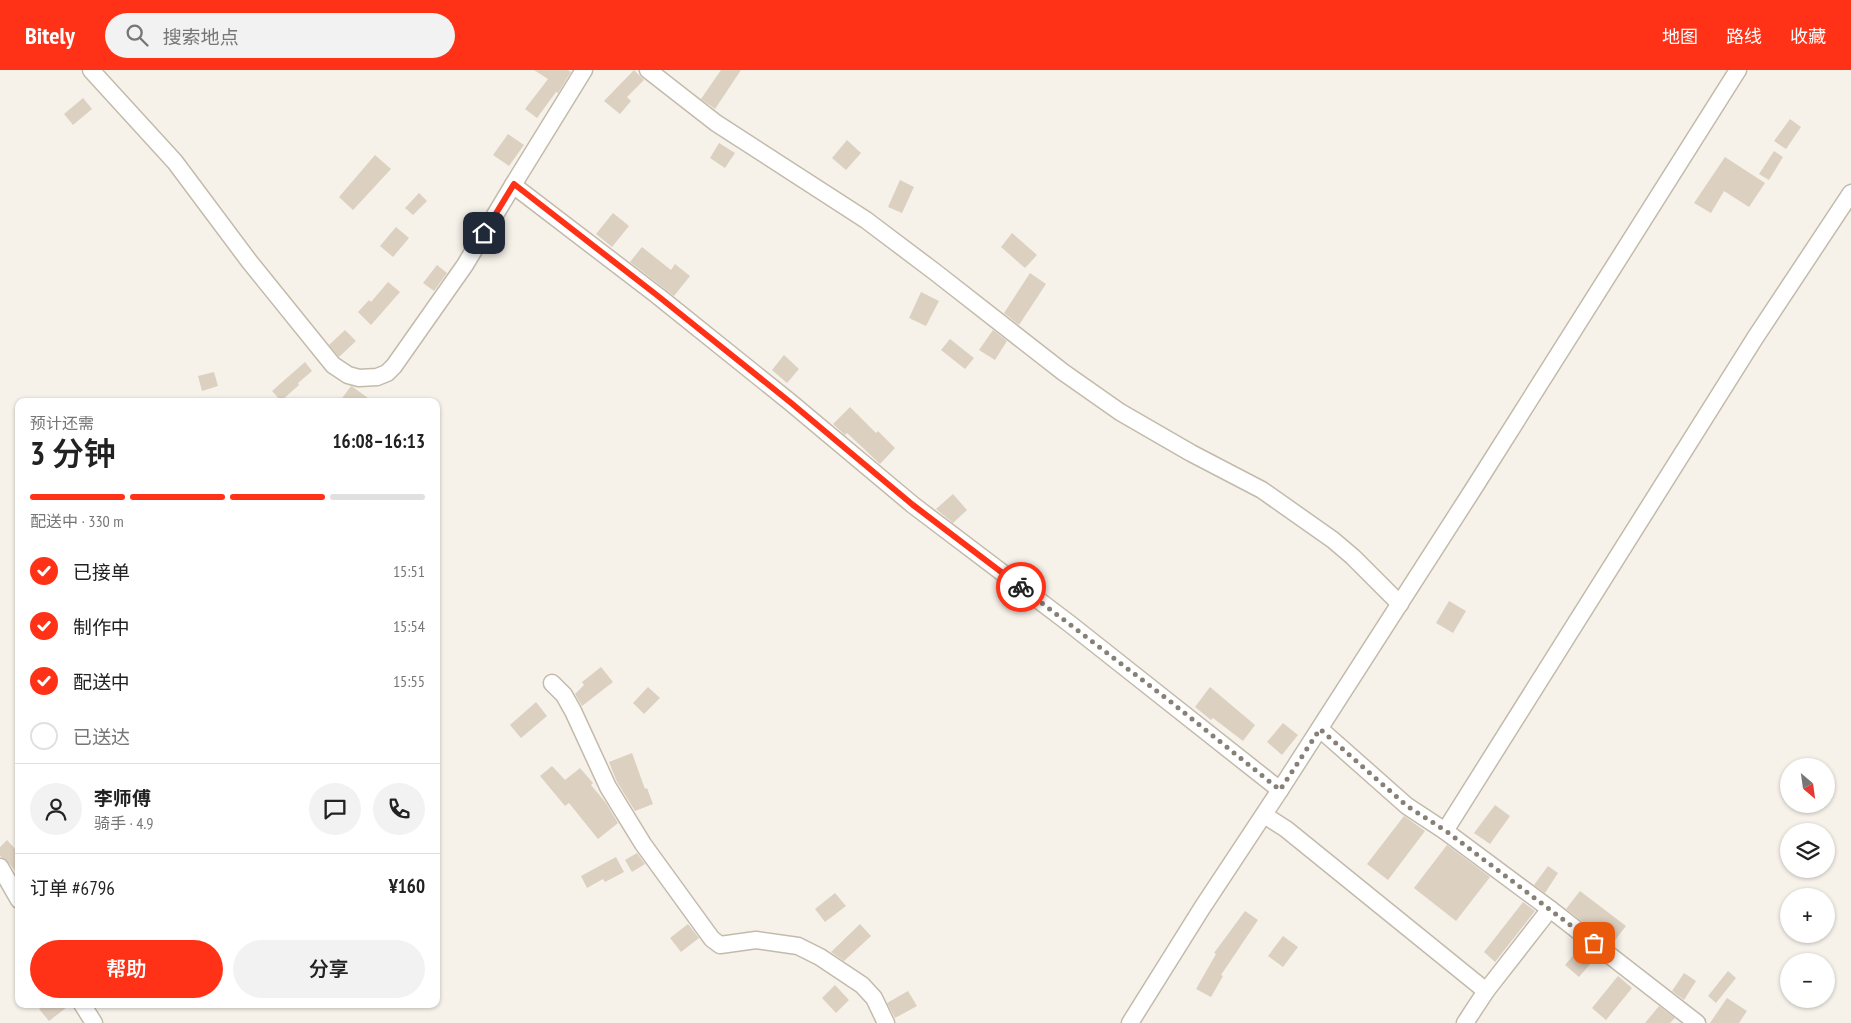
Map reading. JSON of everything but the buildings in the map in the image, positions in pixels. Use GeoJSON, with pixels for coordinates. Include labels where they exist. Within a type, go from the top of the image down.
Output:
{"type":"FeatureCollection","features":[{"type":"Feature","properties":{"kind":"street"},"geometry":{"type":"LineString","coordinates":[[92,70],[175,162],[249,261],[313,342],[333,365],[348,375],[359,378],[377,377],[387,373],[394,366],[465,265],[584,70]]}},
{"type":"Feature","properties":{"kind":"street"},"geometry":{"type":"LineString","coordinates":[[648,70],[716,123],[866,220],[1063,372],[1120,412],[1191,453],[1262,490],[1333,540],[1353,557],[1400,604]]}},
{"type":"Feature","properties":{"kind":"street"},"geometry":{"type":"LineString","coordinates":[[1130,1023],[1202,908],[1400,604],[1738,70]]}},
{"type":"Feature","properties":{"kind":"street"},"geometry":{"type":"LineString","coordinates":[[514,184],[783,396],[913,505],[1070,624],[1280,790]]}},
{"type":"Feature","properties":{"kind":"street"},"geometry":{"type":"LineString","coordinates":[[1446,831],[1755,338],[1851,193]]}},
{"type":"Feature","properties":{"kind":"street"},"geometry":{"type":"LineString","coordinates":[[552,683],[564,695],[608,787],[643,844],[712,939],[720,945],[756,940],[798,946],[820,957],[862,984],[874,998],[886,1023]]}},
{"type":"Feature","properties":{"kind":"street"},"geometry":{"type":"LineString","coordinates":[[1320,729],[1407,806],[1446,831],[1697,1023]]}},
{"type":"Feature","properties":{"kind":"street"},"geometry":{"type":"LineString","coordinates":[[1264,815],[1286,829],[1486,991]]}},
{"type":"Feature","properties":{"kind":"street"},"geometry":{"type":"LineString","coordinates":[[0,868],[15,893]]}},
{"type":"Feature","properties":{"kind":"street"},"geometry":{"type":"LineString","coordinates":[[1465,1023],[1486,991],[1550,909]]}},
{"type":"Feature","properties":{"kind":"street"},"geometry":{"type":"LineString","coordinates":[[85,1008],[94,1023]]}},
{"type":"Feature","properties":{"kind":"way so far"},"geometry":{"type":"LineString","coordinates":[[1021,587],[1171,702],[1280,790],[1320,729],[1407,806],[1446,831],[1594,943]]}},
{"type":"Feature","properties":{"kind":"route"},"geometry":{"type":"LineString","coordinates":[[484,233],[514,184],[790,402],[913,505],[1021,587]]}}]}
